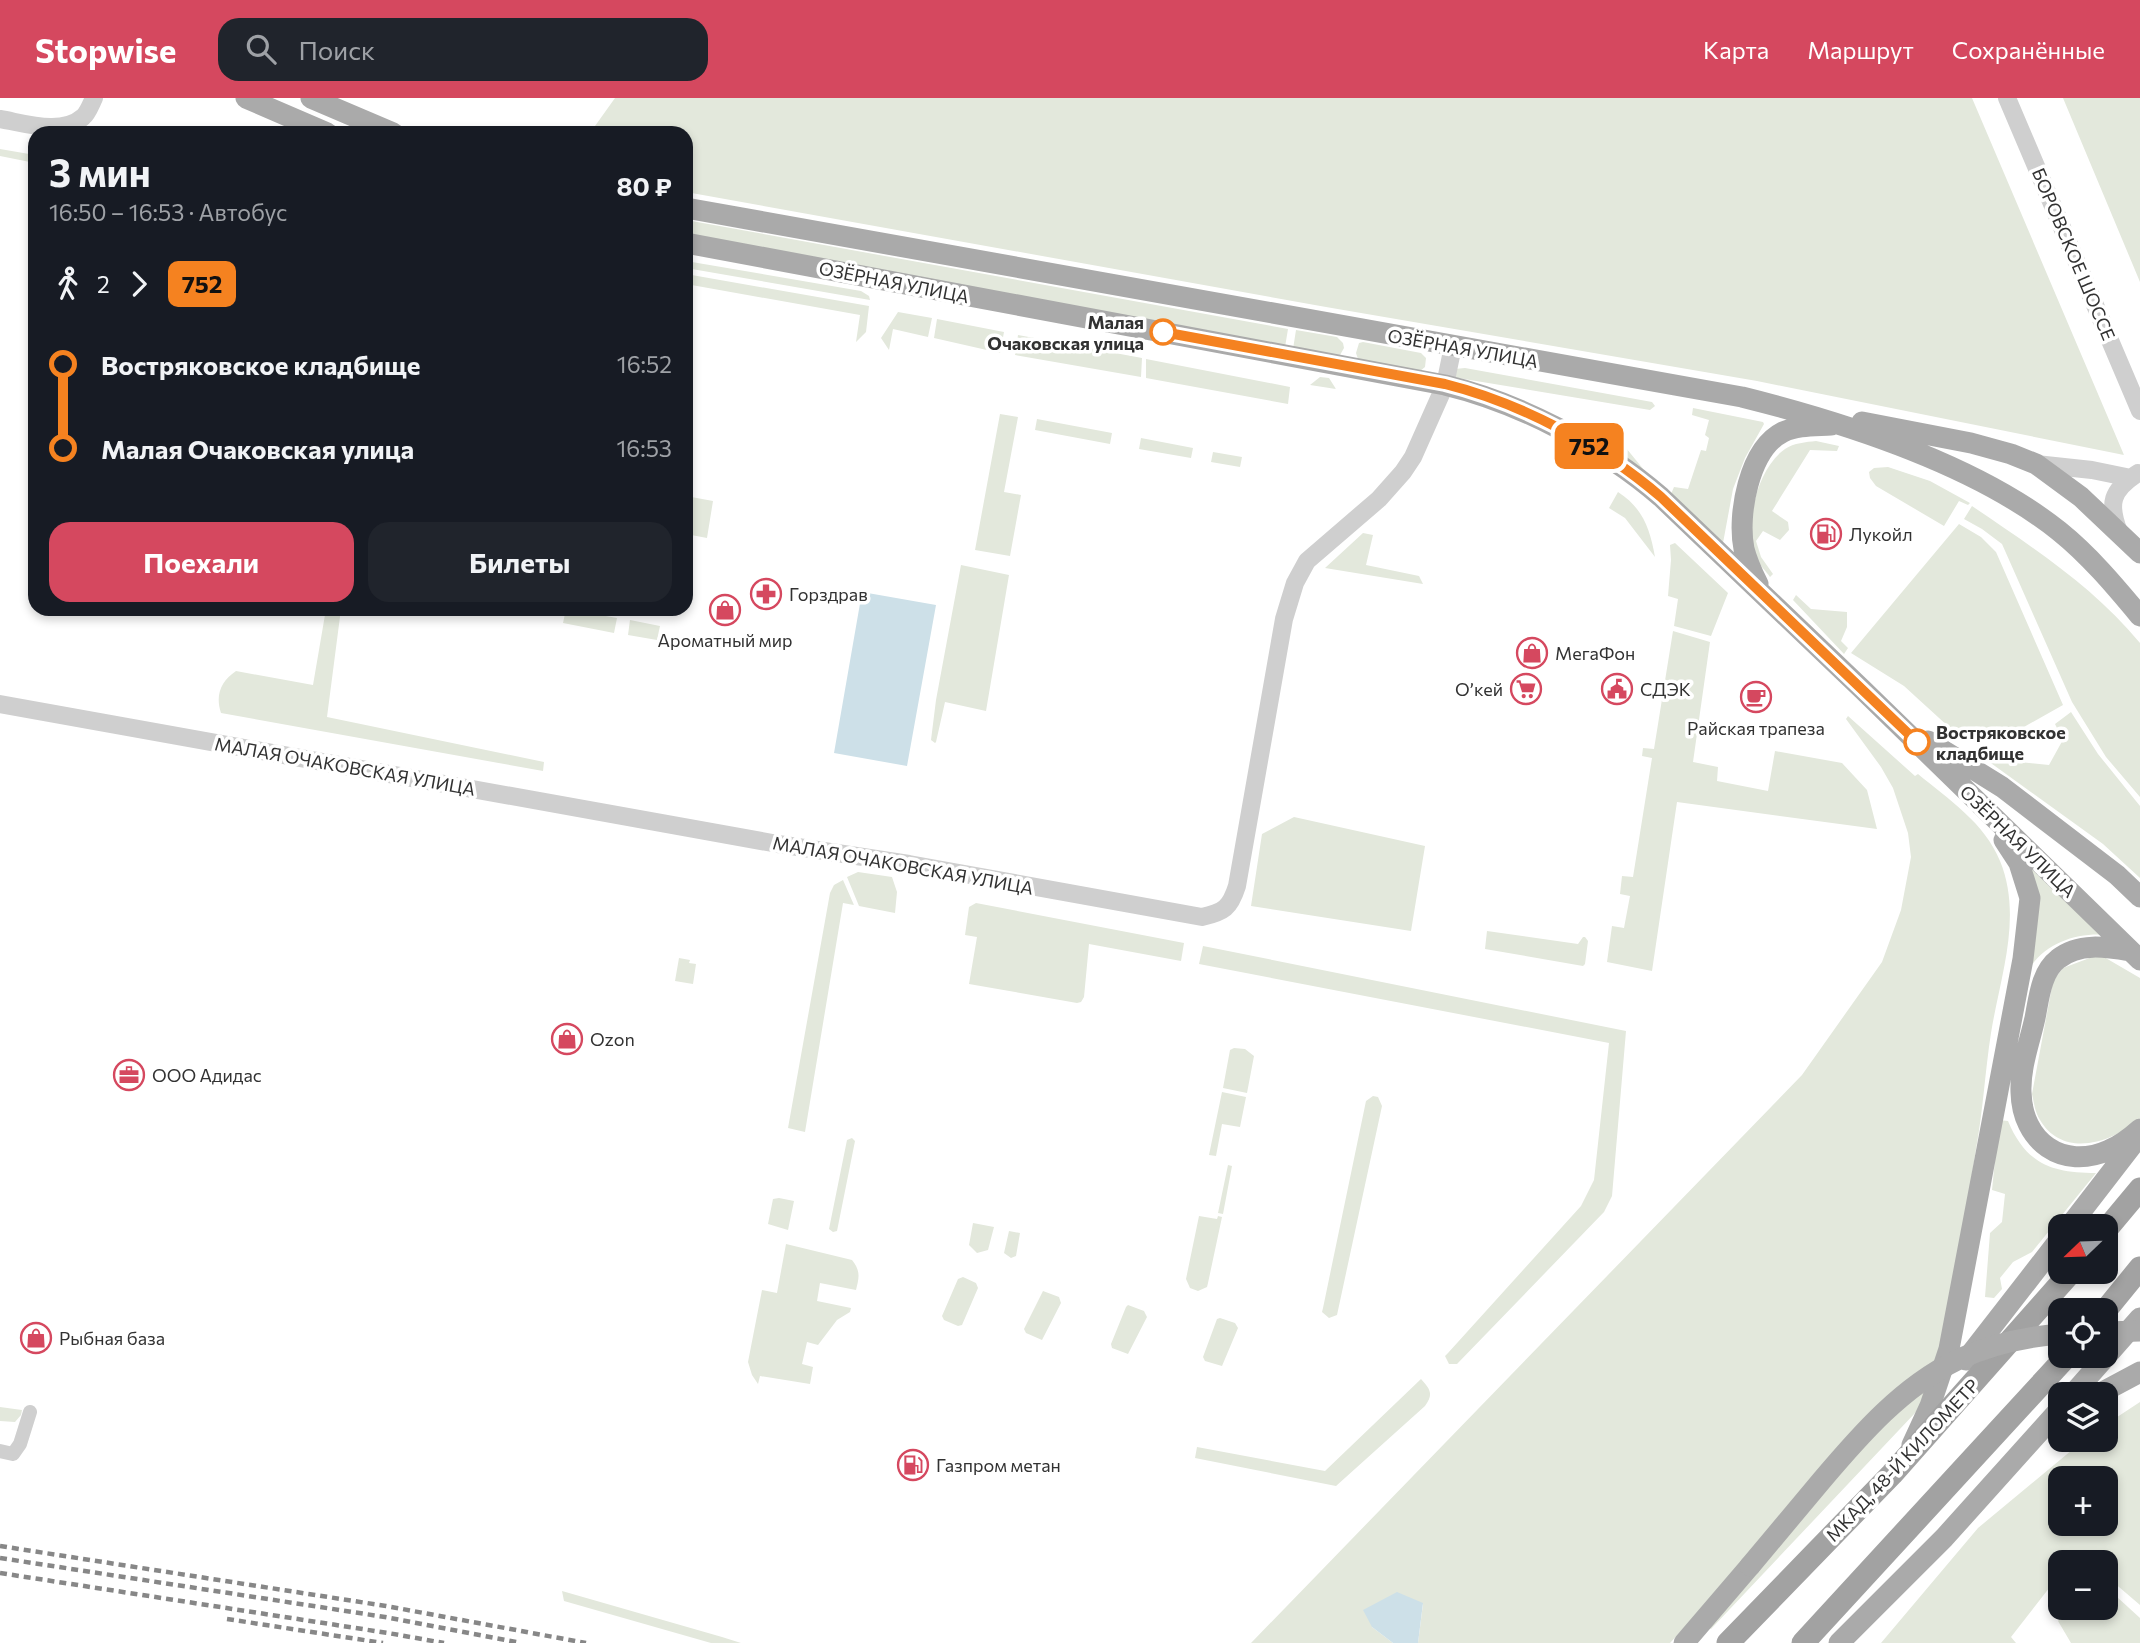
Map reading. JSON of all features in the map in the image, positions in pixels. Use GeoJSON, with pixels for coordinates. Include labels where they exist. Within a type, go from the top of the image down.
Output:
{"type":"FeatureCollection","features":[{"type":"Feature","properties":{"kind":"highway"},"geometry":{"type":"LineString","coordinates":[[2118,1215],[2140,1189]]}},
{"type":"Feature","properties":{"kind":"highway"},"geometry":{"type":"LineString","coordinates":[[2116,1298],[2140,1268]]}},
{"type":"Feature","properties":{"kind":"highway","name":"МКАД, 48-Й КИЛОМЕТР"},"geometry":{"type":"LineString","coordinates":[[1728,1643],[1892,1474],[2060,1284]]}},
{"type":"Feature","properties":{"kind":"highway"},"geometry":{"type":"LineString","coordinates":[[1802,1643],[2056,1368]]}},
{"type":"Feature","properties":{"kind":"main road"},"geometry":{"type":"LineString","coordinates":[[246,98],[311,126]]}},
{"type":"Feature","properties":{"kind":"main road"},"geometry":{"type":"LineString","coordinates":[[311,98],[377,126]]}},
{"type":"Feature","properties":{"kind":"main road","name":"ОЗЁРНАЯ УЛИЦА"},"geometry":{"type":"LineString","coordinates":[[693,209],[1742,397],[1807,413],[1974,477],[2040,517],[2067,537],[2140,616]]}},
{"type":"Feature","properties":{"kind":"main road","name":"ОЗЁРНАЯ УЛИЦА"},"geometry":{"type":"LineString","coordinates":[[693,244],[1445,384],[1476,392],[1570,435],[1640,478],[1661,497],[2135,956]]}},
{"type":"Feature","properties":{"kind":"main road"},"geometry":{"type":"LineString","coordinates":[[1807,413],[1971,443],[2036,464],[2081,497],[2140,552]]}},
{"type":"Feature","properties":{"kind":"main road"},"geometry":{"type":"LineString","coordinates":[[1770,600],[1748,565],[1744,546],[1742,525],[1748,484],[1765,447],[1774,437],[1785,430],[1798,427],[1836,424]]}},
{"type":"Feature","properties":{"kind":"main road"},"geometry":{"type":"LineString","coordinates":[[2067,537],[2106,565],[2140,598]]}},
{"type":"Feature","properties":{"kind":"main road"},"geometry":{"type":"LineString","coordinates":[[1896,722],[2002,787],[2117,875],[2140,897]]}},
{"type":"Feature","properties":{"kind":"main road"},"geometry":{"type":"LineString","coordinates":[[1892,1474],[1911,1445],[1930,1406],[1949,1349],[2028,923],[2030,898],[2019,863],[1981,807]]}},
{"type":"Feature","properties":{"kind":"main road"},"geometry":{"type":"LineString","coordinates":[[2135,956],[2104,946],[2082,948],[2059,958],[2046,972],[2020,1090],[2024,1113],[2034,1134],[2046,1147],[2066,1157],[2108,1151],[2140,1129]]}},
{"type":"Feature","properties":{"kind":"main road"},"geometry":{"type":"LineString","coordinates":[[2079,1214],[2140,1134]]}},
{"type":"Feature","properties":{"kind":"main road"},"geometry":{"type":"LineString","coordinates":[[1930,1406],[2048,1254]]}},
{"type":"Feature","properties":{"kind":"main road"},"geometry":{"type":"LineString","coordinates":[[2083,1382],[2140,1318]]}},
{"type":"Feature","properties":{"kind":"main road"},"geometry":{"type":"LineString","coordinates":[[2118,1332],[2140,1331]]}},
{"type":"Feature","properties":{"kind":"main road"},"geometry":{"type":"LineString","coordinates":[[1684,1643],[1864,1432],[1896,1402],[1926,1378],[1979,1351],[2013,1341],[2048,1336]]}},
{"type":"Feature","properties":{"kind":"main road"},"geometry":{"type":"LineString","coordinates":[[2118,1384],[2140,1372]]}},
{"type":"Feature","properties":{"kind":"main road"},"geometry":{"type":"LineString","coordinates":[[1839,1643],[1944,1538],[2048,1423]]}},
{"type":"Feature","properties":{"kind":"main road"},"geometry":{"type":"LineString","coordinates":[[2017,1458],[2048,1431]]}},
{"type":"Feature","properties":{"kind":"street"},"geometry":{"type":"LineString","coordinates":[[59,126],[84,117],[94,98]]}},
{"type":"Feature","properties":{"kind":"street","name":"БОРОВСКОЕ ШОССЕ"},"geometry":{"type":"LineString","coordinates":[[2007,98],[2140,411]]}},
{"type":"Feature","properties":{"kind":"street"},"geometry":{"type":"LineString","coordinates":[[0,119],[46,126]]}},
{"type":"Feature","properties":{"kind":"street","name":"МАЛАЯ ОЧАКОВСКАЯ УЛИЦА"},"geometry":{"type":"LineString","coordinates":[[0,704],[778,844],[909,864],[1202,917],[1224,910],[1231,903],[1237,886],[1284,619],[1295,583],[1307,561],[1379,499],[1403,472],[1419,445],[1445,384],[1453,346]]}},
{"type":"Feature","properties":{"kind":"street"},"geometry":{"type":"LineString","coordinates":[[2036,464],[2136,475]]}},
{"type":"Feature","properties":{"kind":"street"},"geometry":{"type":"LineString","coordinates":[[2119,532],[2112,512],[2113,500],[2136,475]]}},
{"type":"Feature","properties":{"kind":"street"},"geometry":{"type":"LineString","coordinates":[[0,1451],[13,1454],[20,1444],[30,1412]]}},
{"type":"Feature","properties":{"kind":"shaded area"},"geometry":{"type":"Polygon","coordinates":[[[615,98],[1972,98],[2124,455],[1757,381],[693,193],[693,126],[595,126],[615,98]]]}},
{"type":"Feature","properties":{"kind":"shaded area"},"geometry":{"type":"Polygon","coordinates":[[[2063,98],[2140,98],[2140,282],[2063,98]]]}},
{"type":"Feature","properties":{"kind":"shaded area"},"geometry":{"type":"Polygon","coordinates":[[[0,149],[28,154],[28,162],[0,156],[0,149]]]}},
{"type":"Feature","properties":{"kind":"shaded area"},"geometry":{"type":"Polygon","coordinates":[[[693,221],[1288,329],[1285,347],[693,237],[693,221]]]}},
{"type":"Feature","properties":{"kind":"shaded area"},"geometry":{"type":"Polygon","coordinates":[[[693,262],[861,291],[869,296],[870,300],[693,269],[693,262]]]}},
{"type":"Feature","properties":{"kind":"shaded area"},"geometry":{"type":"Polygon","coordinates":[[[693,275],[869,306],[866,332],[856,342],[860,315],[693,285],[693,275]]]}},
{"type":"Feature","properties":{"kind":"shaded area"},"geometry":{"type":"Polygon","coordinates":[[[898,312],[932,318],[928,337],[893,329],[889,350],[881,338],[898,312]]]}},
{"type":"Feature","properties":{"kind":"shaded area"},"geometry":{"type":"Polygon","coordinates":[[[937,319],[1004,332],[1000,353],[934,338],[937,319]]]}},
{"type":"Feature","properties":{"kind":"shaded area"},"geometry":{"type":"Polygon","coordinates":[[[1296,330],[1337,337],[1344,348],[1340,355],[1293,349],[1296,330]]]}},
{"type":"Feature","properties":{"kind":"shaded area"},"geometry":{"type":"Polygon","coordinates":[[[1018,335],[1142,358],[1141,377],[1015,355],[1018,335]]]}},
{"type":"Feature","properties":{"kind":"shaded area"},"geometry":{"type":"Polygon","coordinates":[[[1359,343],[1421,353],[1426,358],[1425,367],[1419,372],[1358,359],[1356,353],[1359,343]]]}},
{"type":"Feature","properties":{"kind":"shaded area"},"geometry":{"type":"Polygon","coordinates":[[[1146,359],[1290,387],[1288,404],[1146,378],[1146,359]]]}},
{"type":"Feature","properties":{"kind":"shaded area"},"geometry":{"type":"Polygon","coordinates":[[[1465,368],[1652,402],[1655,406],[1650,410],[1452,377],[1455,369],[1465,368]]]}},
{"type":"Feature","properties":{"kind":"shaded area"},"geometry":{"type":"Polygon","coordinates":[[[1320,377],[1329,378],[1336,389],[1310,385],[1320,377]]]}},
{"type":"Feature","properties":{"kind":"shaded area"},"geometry":{"type":"Polygon","coordinates":[[[1693,408],[1764,424],[1745,458],[1733,489],[1723,543],[1671,494],[1674,487],[1688,489],[1701,450],[1706,451],[1709,438],[1705,435],[1709,420],[1692,415],[1693,408]]]}},
{"type":"Feature","properties":{"kind":"shaded area"},"geometry":{"type":"Polygon","coordinates":[[[1000,414],[1018,417],[1004,492],[1021,495],[1010,556],[975,550],[1000,414]]]}},
{"type":"Feature","properties":{"kind":"shaded area"},"geometry":{"type":"Polygon","coordinates":[[[1037,419],[1112,433],[1110,444],[1035,430],[1037,419]]]}},
{"type":"Feature","properties":{"kind":"shaded area"},"geometry":{"type":"Polygon","coordinates":[[[1561,419],[1613,432],[1644,470],[1561,419]]]}},
{"type":"Feature","properties":{"kind":"shaded area"},"geometry":{"type":"Polygon","coordinates":[[[1141,438],[1193,448],[1191,458],[1139,449],[1141,438]]]}},
{"type":"Feature","properties":{"kind":"shaded area"},"geometry":{"type":"Polygon","coordinates":[[[1816,441],[1839,446],[1837,451],[1810,450],[1772,511],[1788,522],[1789,530],[1780,540],[1763,531],[1756,541],[1761,557],[1773,574],[1770,577],[1758,562],[1751,532],[1760,484],[1766,470],[1785,449],[1816,441]]]}},
{"type":"Feature","properties":{"kind":"shaded area"},"geometry":{"type":"Polygon","coordinates":[[[1213,452],[1242,457],[1240,467],[1211,462],[1213,452]]]}},
{"type":"Feature","properties":{"kind":"shaded area"},"geometry":{"type":"Polygon","coordinates":[[[1888,467],[1930,481],[1970,503],[1968,505],[1959,501],[1944,526],[1876,486],[1869,472],[1874,468],[1888,467]]]}},
{"type":"Feature","properties":{"kind":"shaded area"},"geometry":{"type":"Polygon","coordinates":[[[1618,492],[1634,505],[1644,520],[1655,557],[1625,518],[1609,508],[1618,492]]]}},
{"type":"Feature","properties":{"kind":"shaded area"},"geometry":{"type":"Polygon","coordinates":[[[693,497],[713,501],[707,538],[693,535],[693,497]]]}},
{"type":"Feature","properties":{"kind":"shaded area"},"geometry":{"type":"Polygon","coordinates":[[[1972,506],[2082,585],[2122,622],[2140,643],[2140,797],[2106,757],[2072,702],[2002,544],[1964,519],[1972,506]]]}},
{"type":"Feature","properties":{"kind":"shaded area"},"geometry":{"type":"Polygon","coordinates":[[[1959,524],[1981,537],[1996,552],[2063,705],[2008,736],[1950,728],[1904,686],[1851,653],[1959,524]]]}},
{"type":"Feature","properties":{"kind":"shaded area"},"geometry":{"type":"Polygon","coordinates":[[[1363,533],[1373,535],[1366,565],[1419,576],[1423,584],[1325,568],[1363,533]]]}},
{"type":"Feature","properties":{"kind":"shaded area"},"geometry":{"type":"Polygon","coordinates":[[[1675,543],[1728,593],[1711,636],[1674,626],[1678,599],[1668,596],[1670,545],[1675,543]]]}},
{"type":"Feature","properties":{"kind":"shaded area"},"geometry":{"type":"Polygon","coordinates":[[[961,565],[1009,575],[986,711],[945,702],[935,743],[931,740],[936,700],[961,565]]]}},
{"type":"Feature","properties":{"kind":"shaded area"},"geometry":{"type":"Polygon","coordinates":[[[862,592],[936,605],[907,766],[834,753],[862,592]]]}},
{"type":"Feature","properties":{"kind":"shaded area"},"geometry":{"type":"Polygon","coordinates":[[[1796,595],[1811,609],[1847,612],[1847,627],[1841,641],[1848,648],[1844,654],[1793,600],[1796,595]]]}},
{"type":"Feature","properties":{"kind":"shaded area"},"geometry":{"type":"Polygon","coordinates":[[[325,616],[340,616],[327,717],[544,762],[543,771],[221,713],[219,694],[226,679],[236,671],[313,685],[325,616]]]}},
{"type":"Feature","properties":{"kind":"shaded area"},"geometry":{"type":"Polygon","coordinates":[[[564,616],[617,618],[614,633],[563,623],[564,616]]]}},
{"type":"Feature","properties":{"kind":"shaded area"},"geometry":{"type":"Polygon","coordinates":[[[630,620],[660,626],[657,640],[628,635],[630,620]]]}},
{"type":"Feature","properties":{"kind":"shaded area"},"geometry":{"type":"Polygon","coordinates":[[[1673,631],[1710,642],[1693,762],[1718,767],[1717,781],[1768,791],[1775,751],[1842,763],[1867,790],[1877,829],[1677,802],[1652,971],[1607,962],[1612,926],[1624,928],[1630,896],[1620,894],[1622,876],[1633,877],[1652,758],[1642,756],[1643,748],[1654,749],[1673,631]]]}},
{"type":"Feature","properties":{"kind":"shaded area"},"geometry":{"type":"Polygon","coordinates":[[[2071,712],[2098,754],[2140,806],[2140,878],[2103,844],[1988,761],[1990,759],[2049,765],[2065,736],[2055,724],[2071,712]]]}},
{"type":"Feature","properties":{"kind":"shaded area"},"geometry":{"type":"Polygon","coordinates":[[[1848,716],[1915,776],[1918,774],[1975,823],[2000,861],[2010,904],[2008,947],[1991,1033],[1978,1135],[1935,1384],[1916,1412],[1711,1629],[1695,1616],[1670,1643],[1418,1643],[1423,1604],[1372,1627],[1393,1643],[1251,1643],[1802,1075],[1882,962],[1901,910],[1911,857],[1908,833],[1893,788],[1846,719],[1848,716]]]}},
{"type":"Feature","properties":{"kind":"shaded area"},"geometry":{"type":"Polygon","coordinates":[[[1294,817],[1425,846],[1411,931],[1251,906],[1262,834],[1294,817]]]}},
{"type":"Feature","properties":{"kind":"shaded area"},"geometry":{"type":"Polygon","coordinates":[[[2023,856],[2108,935],[2087,935],[2066,940],[2047,950],[2032,965],[2023,856]]]}},
{"type":"Feature","properties":{"kind":"shaded area"},"geometry":{"type":"Polygon","coordinates":[[[858,872],[892,877],[897,892],[895,913],[859,906],[847,877],[858,872]]]}},
{"type":"Feature","properties":{"kind":"shaded area"},"geometry":{"type":"Polygon","coordinates":[[[843,880],[854,905],[843,903],[805,1132],[788,1128],[830,893],[834,885],[843,880]]]}},
{"type":"Feature","properties":{"kind":"shaded area"},"geometry":{"type":"Polygon","coordinates":[[[976,903],[1184,943],[1181,961],[1089,944],[1084,997],[1077,1003],[969,984],[977,937],[965,935],[969,907],[976,903]]]}},
{"type":"Feature","properties":{"kind":"shaded area"},"geometry":{"type":"Polygon","coordinates":[[[1487,931],[1578,944],[1585,937],[1588,941],[1585,964],[1583,966],[1485,949],[1487,931]]]}},
{"type":"Feature","properties":{"kind":"shaded area"},"geometry":{"type":"Polygon","coordinates":[[[1203,946],[1626,1031],[1612,1196],[1604,1212],[1457,1364],[1449,1364],[1445,1356],[1581,1206],[1594,1180],[1609,1043],[1199,964],[1203,946]]]}},
{"type":"Feature","properties":{"kind":"shaded area"},"geometry":{"type":"Polygon","coordinates":[[[2095,956],[2104,957],[2140,978],[2140,1118],[2129,1127],[2103,1140],[2075,1143],[2062,1140],[2050,1132],[2038,1117],[2032,1094],[2053,981],[2063,968],[2095,956]]]}},
{"type":"Feature","properties":{"kind":"shaded area"},"geometry":{"type":"Polygon","coordinates":[[[679,958],[696,964],[693,984],[675,981],[679,958]]]}},
{"type":"Feature","properties":{"kind":"shaded area"},"geometry":{"type":"Polygon","coordinates":[[[1245,1049],[1254,1056],[1247,1093],[1223,1088],[1230,1050],[1245,1049]]]}},
{"type":"Feature","properties":{"kind":"shaded area"},"geometry":{"type":"Polygon","coordinates":[[[1222,1092],[1246,1097],[1240,1127],[1222,1124],[1216,1156],[1209,1155],[1222,1092]]]}},
{"type":"Feature","properties":{"kind":"shaded area"},"geometry":{"type":"Polygon","coordinates":[[[1373,1096],[1378,1097],[1382,1106],[1337,1315],[1329,1318],[1322,1312],[1366,1101],[1373,1096]]]}},
{"type":"Feature","properties":{"kind":"shaded area"},"geometry":{"type":"Polygon","coordinates":[[[1999,1120],[2008,1121],[2023,1147],[2042,1163],[2066,1171],[2096,1173],[2063,1214],[2048,1214],[2048,1232],[2032,1252],[2013,1262],[2000,1278],[2002,1289],[1994,1298],[1985,1297],[1990,1233],[2002,1222],[2005,1194],[1992,1190],[1999,1120]]]}},
{"type":"Feature","properties":{"kind":"shaded area"},"geometry":{"type":"Polygon","coordinates":[[[852,1138],[855,1141],[837,1231],[833,1232],[829,1229],[847,1140],[852,1138]]]}},
{"type":"Feature","properties":{"kind":"shaded area"},"geometry":{"type":"Polygon","coordinates":[[[1228,1165],[1232,1166],[1223,1214],[1218,1213],[1228,1165]]]}},
{"type":"Feature","properties":{"kind":"shaded area"},"geometry":{"type":"Polygon","coordinates":[[[773,1199],[794,1201],[788,1230],[768,1224],[773,1199]]]}},
{"type":"Feature","properties":{"kind":"shaded area"},"geometry":{"type":"Polygon","coordinates":[[[1199,1216],[1217,1219],[1218,1216],[1222,1217],[1207,1287],[1198,1291],[1190,1288],[1186,1279],[1199,1216]]]}},
{"type":"Feature","properties":{"kind":"shaded area"},"geometry":{"type":"Polygon","coordinates":[[[973,1223],[994,1227],[988,1250],[977,1253],[969,1245],[973,1223]]]}},
{"type":"Feature","properties":{"kind":"shaded area"},"geometry":{"type":"Polygon","coordinates":[[[1009,1231],[1020,1233],[1016,1256],[1011,1258],[1004,1253],[1009,1231]]]}},
{"type":"Feature","properties":{"kind":"shaded area"},"geometry":{"type":"Polygon","coordinates":[[[786,1244],[852,1260],[858,1271],[858,1282],[856,1290],[820,1283],[817,1301],[851,1308],[850,1312],[837,1320],[818,1345],[807,1342],[802,1364],[813,1367],[810,1384],[760,1376],[758,1384],[748,1362],[762,1290],[777,1293],[786,1244]]]}},
{"type":"Feature","properties":{"kind":"shaded area"},"geometry":{"type":"Polygon","coordinates":[[[963,1277],[976,1283],[978,1288],[962,1325],[958,1326],[944,1320],[942,1316],[958,1279],[963,1277]]]}},
{"type":"Feature","properties":{"kind":"shaded area"},"geometry":{"type":"Polygon","coordinates":[[[1043,1291],[1059,1297],[1061,1303],[1042,1340],[1026,1333],[1024,1329],[1043,1291]]]}},
{"type":"Feature","properties":{"kind":"shaded area"},"geometry":{"type":"Polygon","coordinates":[[[1128,1305],[1144,1311],[1147,1317],[1128,1354],[1112,1348],[1111,1344],[1128,1305]]]}},
{"type":"Feature","properties":{"kind":"shaded area"},"geometry":{"type":"Polygon","coordinates":[[[1217,1319],[1235,1323],[1238,1328],[1222,1366],[1205,1361],[1203,1357],[1217,1319]]]}},
{"type":"Feature","properties":{"kind":"shaded area"},"geometry":{"type":"Polygon","coordinates":[[[1421,1379],[1430,1392],[1425,1406],[1336,1486],[1195,1458],[1197,1447],[1325,1471],[1421,1379]]]}},
{"type":"Feature","properties":{"kind":"shaded area"},"geometry":{"type":"Polygon","coordinates":[[[2140,1402],[2140,1605],[2118,1586],[2118,1550],[2048,1550],[2048,1589],[2011,1637],[2016,1643],[1881,1643],[1978,1528],[2048,1470],[2048,1536],[2118,1536],[2118,1466],[2053,1466],[2070,1452],[2118,1452],[2118,1416],[2140,1402]]]}},
{"type":"Feature","properties":{"kind":"shaded area"},"geometry":{"type":"Polygon","coordinates":[[[0,1407],[22,1410],[21,1415],[15,1422],[0,1421],[0,1407]]]}},
{"type":"Feature","properties":{"kind":"shaded area"},"geometry":{"type":"Polygon","coordinates":[[[562,1591],[741,1643],[711,1643],[564,1601],[562,1591]]]}},
{"type":"Feature","properties":{"kind":"shaded area"},"geometry":{"type":"Polygon","coordinates":[[[1397,1592],[1423,1603],[1418,1643],[1393,1643],[1372,1627],[1363,1610],[1397,1592]]]}},
{"type":"Feature","properties":{"kind":"shaded area"},"geometry":{"type":"Polygon","coordinates":[[[2118,1598],[2140,1618],[2140,1643],[2071,1643],[2058,1621],[2118,1620],[2118,1598]]]}},
{"type":"Feature","properties":{"kind":"railway"},"geometry":{"type":"LineString","coordinates":[[0,1546],[386,1606],[586,1643]]}},
{"type":"Feature","properties":{"kind":"railway"},"geometry":{"type":"LineString","coordinates":[[0,1558],[385,1617],[521,1643]]}},
{"type":"Feature","properties":{"kind":"railway"},"geometry":{"type":"LineString","coordinates":[[0,1573],[444,1643]]}},
{"type":"Feature","properties":{"kind":"railway"},"geometry":{"type":"LineString","coordinates":[[227,1619],[383,1643]]}},
{"type":"Feature","properties":{"kind":"bus line","name":"752"},"geometry":{"type":"LineString","coordinates":[[1163,332],[1445,384],[1476,392],[1570,435],[1640,478],[1917,742]]}},
{"type":"Feature","properties":{"kind":"place","name":"Малая Очаковская улица"},"geometry":{"type":"Point","coordinates":[1163,332]}},
{"type":"Feature","properties":{"kind":"place","name":"Лукойл"},"geometry":{"type":"Point","coordinates":[1826,534]}},
{"type":"Feature","properties":{"kind":"place","name":"Горздрав"},"geometry":{"type":"Point","coordinates":[766,594]}},
{"type":"Feature","properties":{"kind":"place","name":"Ароматный мир"},"geometry":{"type":"Point","coordinates":[725,610]}},
{"type":"Feature","properties":{"kind":"place","name":"МегаФон"},"geometry":{"type":"Point","coordinates":[1532,653]}},
{"type":"Feature","properties":{"kind":"place","name":"О’кей"},"geometry":{"type":"Point","coordinates":[1526,689]}},
{"type":"Feature","properties":{"kind":"place","name":"СДЭК"},"geometry":{"type":"Point","coordinates":[1617,689]}},
{"type":"Feature","properties":{"kind":"place","name":"Райская трапеза"},"geometry":{"type":"Point","coordinates":[1756,697]}},
{"type":"Feature","properties":{"kind":"place","name":"Востряковское кладбище"},"geometry":{"type":"Point","coordinates":[1917,742]}},
{"type":"Feature","properties":{"kind":"place","name":"Ozon"},"geometry":{"type":"Point","coordinates":[567,1039]}},
{"type":"Feature","properties":{"kind":"place","name":"ООО Адидас"},"geometry":{"type":"Point","coordinates":[129,1075]}},
{"type":"Feature","properties":{"kind":"place","name":"Рыбная база"},"geometry":{"type":"Point","coordinates":[36,1338]}},
{"type":"Feature","properties":{"kind":"place","name":"Газпром метан"},"geometry":{"type":"Point","coordinates":[913,1465]}}]}
